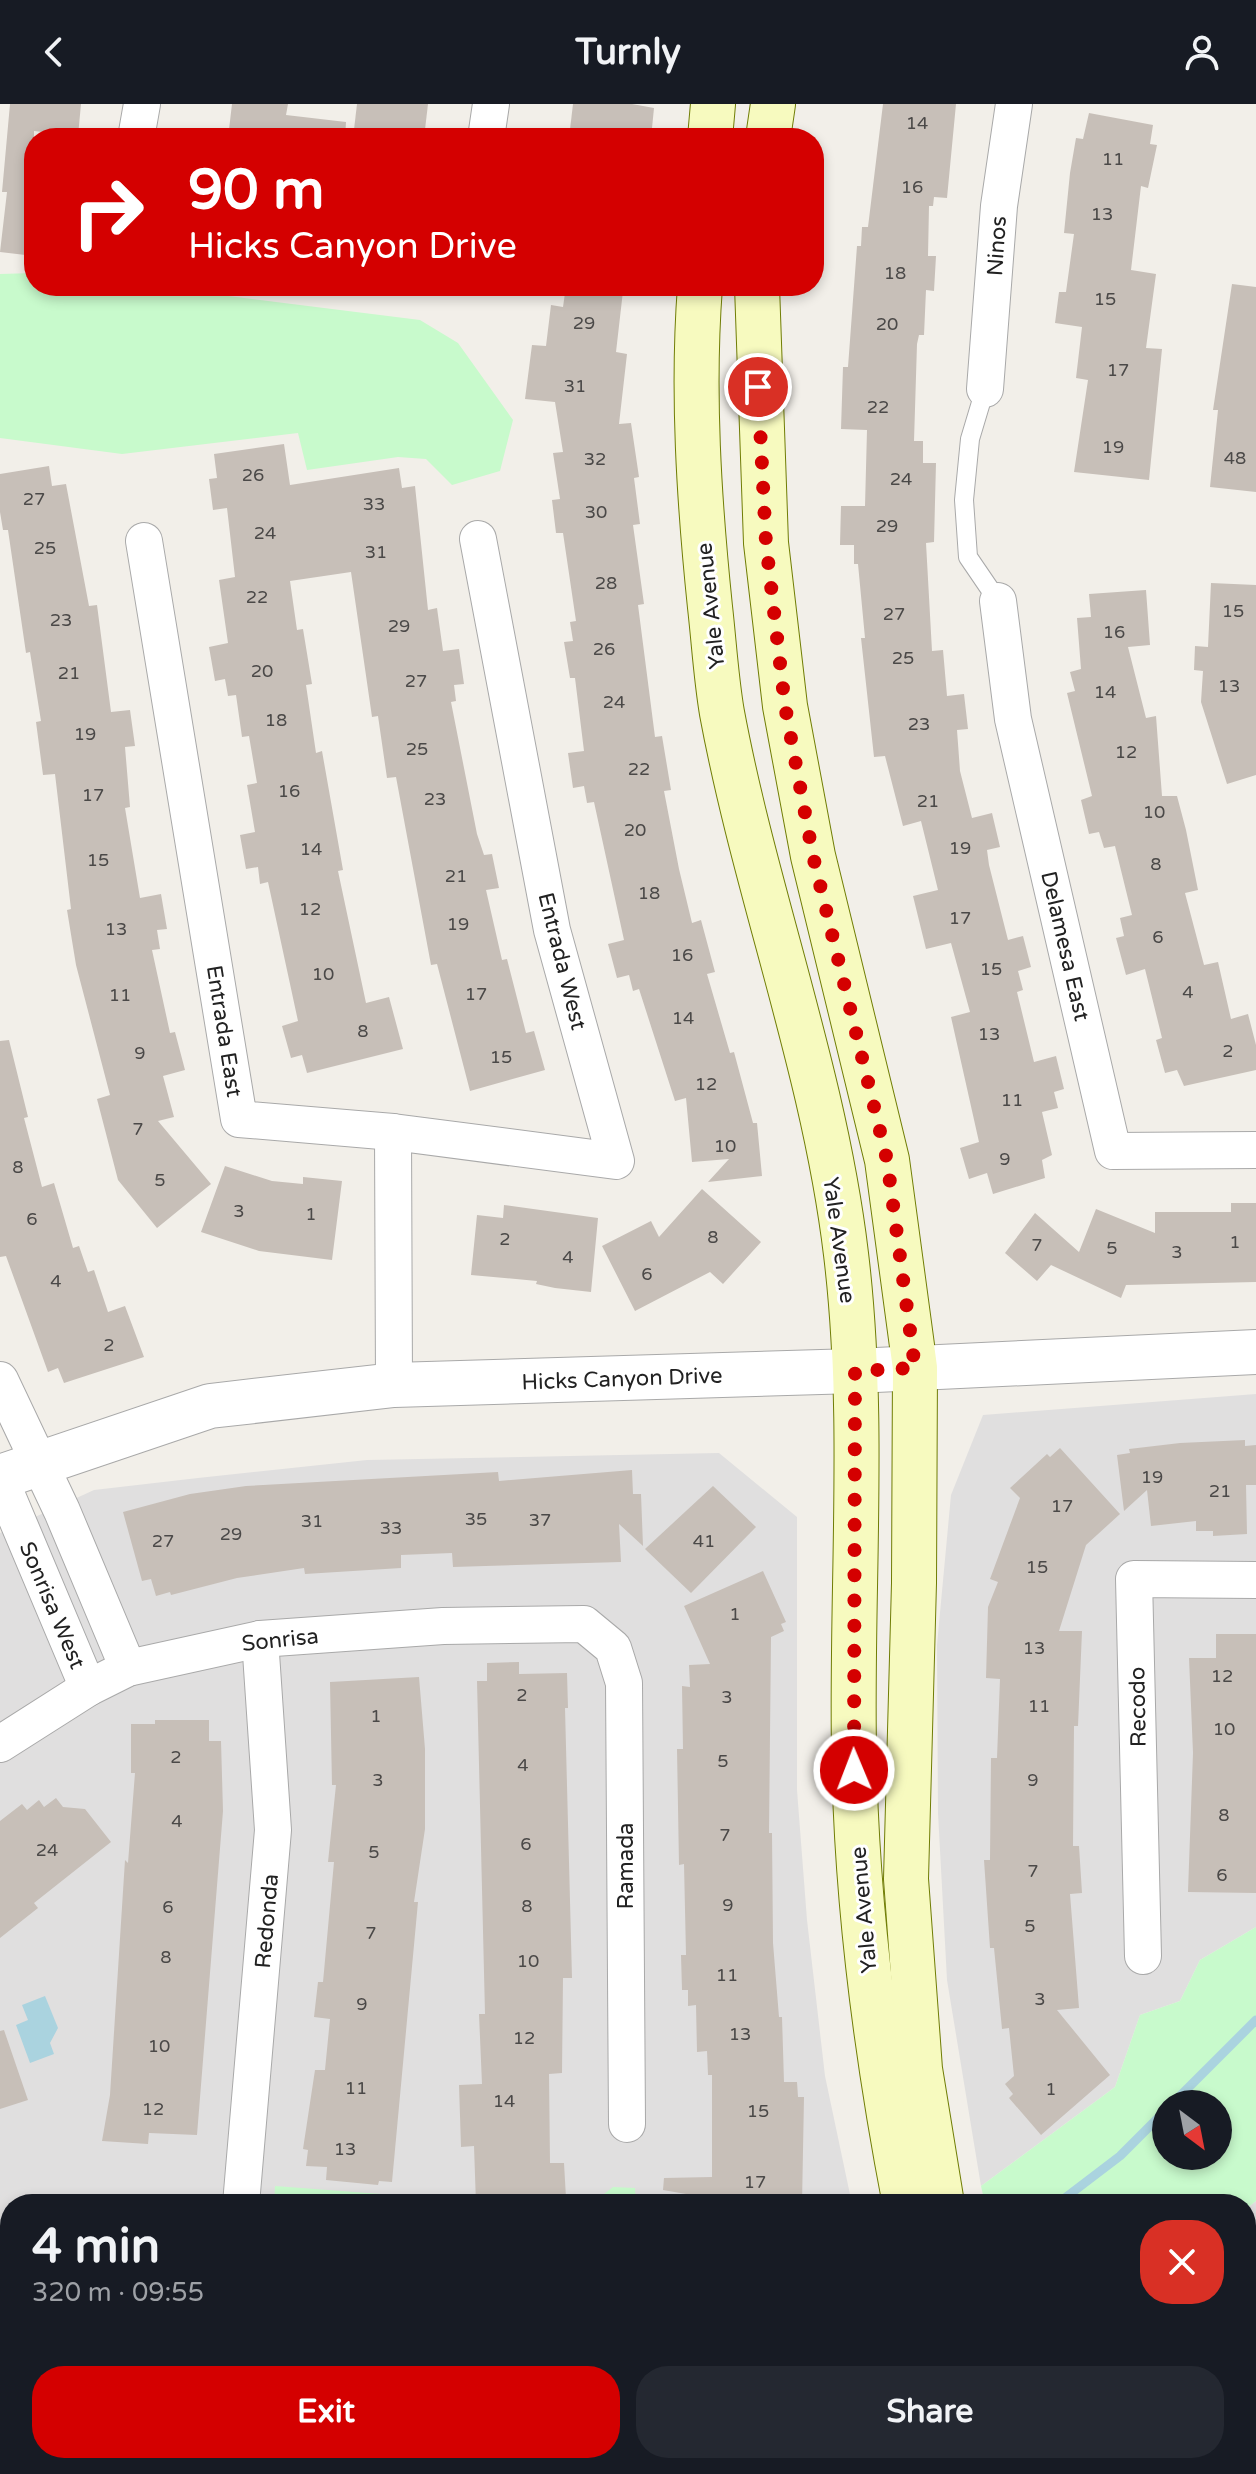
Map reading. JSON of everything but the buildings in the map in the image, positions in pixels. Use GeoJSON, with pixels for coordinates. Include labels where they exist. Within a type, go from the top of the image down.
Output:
{"type":"FeatureCollection","features":[{"type":"Feature","properties":{"kind":"main road"},"geometry":{"type":"LineString","coordinates":[[711,128],[713,104]]}},
{"type":"Feature","properties":{"kind":"main road"},"geometry":{"type":"LineString","coordinates":[[769,128],[773,104]]}},
{"type":"Feature","properties":{"kind":"main road","name":"Yale Avenue"},"geometry":{"type":"LineString","coordinates":[[699,296],[697,324],[701,519],[722,712],[823,1128],[846,1252],[855,1371],[856,1817],[863,1933],[878,2060],[903,2194]]}},
{"type":"Feature","properties":{"kind":"main road","name":"Yale Avenue"},"geometry":{"type":"LineString","coordinates":[[757,296],[766,543],[785,706],[813,856],[887,1160],[915,1368],[914,1583],[906,1879],[920,2069],[940,2194]]}},
{"type":"Feature","properties":{"kind":"street"},"geometry":{"type":"LineString","coordinates":[[138,128],[142,104]]}},
{"type":"Feature","properties":{"kind":"street"},"geometry":{"type":"LineString","coordinates":[[487,128],[491,104]]}},
{"type":"Feature","properties":{"kind":"street","name":"Ninos"},"geometry":{"type":"LineString","coordinates":[[985,389],[999,206],[1014,104]]}},
{"type":"Feature","properties":{"kind":"street","name":"Entrada West"},"geometry":{"type":"LineString","coordinates":[[393,1132],[616,1161],[552,930],[478,539]]}},
{"type":"Feature","properties":{"kind":"street","name":"Entrada East"},"geometry":{"type":"LineString","coordinates":[[144,541],[239,1119],[393,1132]]}},
{"type":"Feature","properties":{"kind":"street","name":"Delamesa East"},"geometry":{"type":"LineString","coordinates":[[998,601],[1013,719],[1113,1151],[1256,1150]]}},
{"type":"Feature","properties":{"kind":"street"},"geometry":{"type":"LineString","coordinates":[[393,1132],[394,1385]]}},
{"type":"Feature","properties":{"kind":"street","name":"Hicks Canyon Drive"},"geometry":{"type":"LineString","coordinates":[[12,1473],[210,1406],[394,1385],[855,1371],[1256,1352]]}},
{"type":"Feature","properties":{"kind":"street"},"geometry":{"type":"LineString","coordinates":[[0,1380],[12,1473]]}},
{"type":"Feature","properties":{"kind":"street","name":"Sonrisa West"},"geometry":{"type":"LineString","coordinates":[[12,1473],[62,1511],[128,1668]]}},
{"type":"Feature","properties":{"kind":"street","name":"Sonrisa West"},"geometry":{"type":"LineString","coordinates":[[12,1473],[88,1688]]}},
{"type":"Feature","properties":{"kind":"street","name":"Recodo"},"geometry":{"type":"LineString","coordinates":[[1143,1956],[1134,1579],[1256,1580]]}},
{"type":"Feature","properties":{"kind":"street","name":"Sonrisa"},"geometry":{"type":"LineString","coordinates":[[0,1744],[88,1688],[128,1668],[260,1639],[443,1626],[584,1624]]}},
{"type":"Feature","properties":{"kind":"street","name":"Ramada"},"geometry":{"type":"LineString","coordinates":[[584,1624],[613,1648],[624,1683],[627,2124]]}},
{"type":"Feature","properties":{"kind":"street","name":"Redonda"},"geometry":{"type":"LineString","coordinates":[[242,2194],[273,1830],[260,1639]]}},
{"type":"Feature","properties":{"kind":"lane"},"geometry":{"type":"LineString","coordinates":[[985,389],[970,439],[964,500],[968,557],[998,601]]}},
{"type":"Feature","properties":{"kind":"shaded area"},"geometry":{"type":"Polygon","coordinates":[[[1256,1394],[1256,1927],[1200,1960],[1180,2001],[1140,2015],[1115,2087],[981,2186],[947,1980],[938,1813],[937,1645],[951,1495],[983,1415],[1256,1394]]]}},
{"type":"Feature","properties":{"kind":"shaded area"},"geometry":{"type":"Polygon","coordinates":[[[719,1453],[797,1517],[797,1790],[807,1920],[825,2076],[850,2194],[0,2194],[0,1533],[94,1490],[367,1460],[719,1453]]]}},
{"type":"Feature","properties":{"kind":"green space"},"geometry":{"type":"Polygon","coordinates":[[[24,273],[24,296],[229,296],[420,320],[458,343],[513,420],[500,471],[452,485],[426,459],[398,457],[307,470],[298,433],[122,454],[0,438],[0,274],[24,273]]]}},
{"type":"Feature","properties":{"kind":"green space"},"geometry":{"type":"Polygon","coordinates":[[[1256,1927],[1256,2194],[983,2194],[981,2186],[1115,2087],[1140,2015],[1180,2001],[1200,1960],[1256,1927]]]}},
{"type":"Feature","properties":{"kind":"green space"},"geometry":{"type":"Polygon","coordinates":[[[275,2186],[381,2194],[275,2194],[275,2186]]]}},
{"type":"Feature","properties":{"kind":"green space"},"geometry":{"type":"Polygon","coordinates":[[[613,2187],[635,2188],[635,2194],[604,2194],[613,2187]]]}},
{"type":"Feature","properties":{"kind":"water"},"geometry":{"type":"Polygon","coordinates":[[[45,1996],[58,2028],[50,2043],[54,2054],[30,2063],[16,2025],[28,2020],[22,2005],[45,1996]]]}},
{"type":"Feature","properties":{"kind":"waterway"},"geometry":{"type":"LineString","coordinates":[[1186,2090],[1256,2020]]}},
{"type":"Feature","properties":{"kind":"waterway"},"geometry":{"type":"LineString","coordinates":[[1070,2194],[1120,2156],[1152,2124]]}},
{"type":"Feature","properties":{"kind":"route"},"geometry":{"type":"LineString","coordinates":[[758,387],[766,543],[785,706],[813,856],[887,1160],[915,1368],[855,1371],[854,1770]]}}]}
